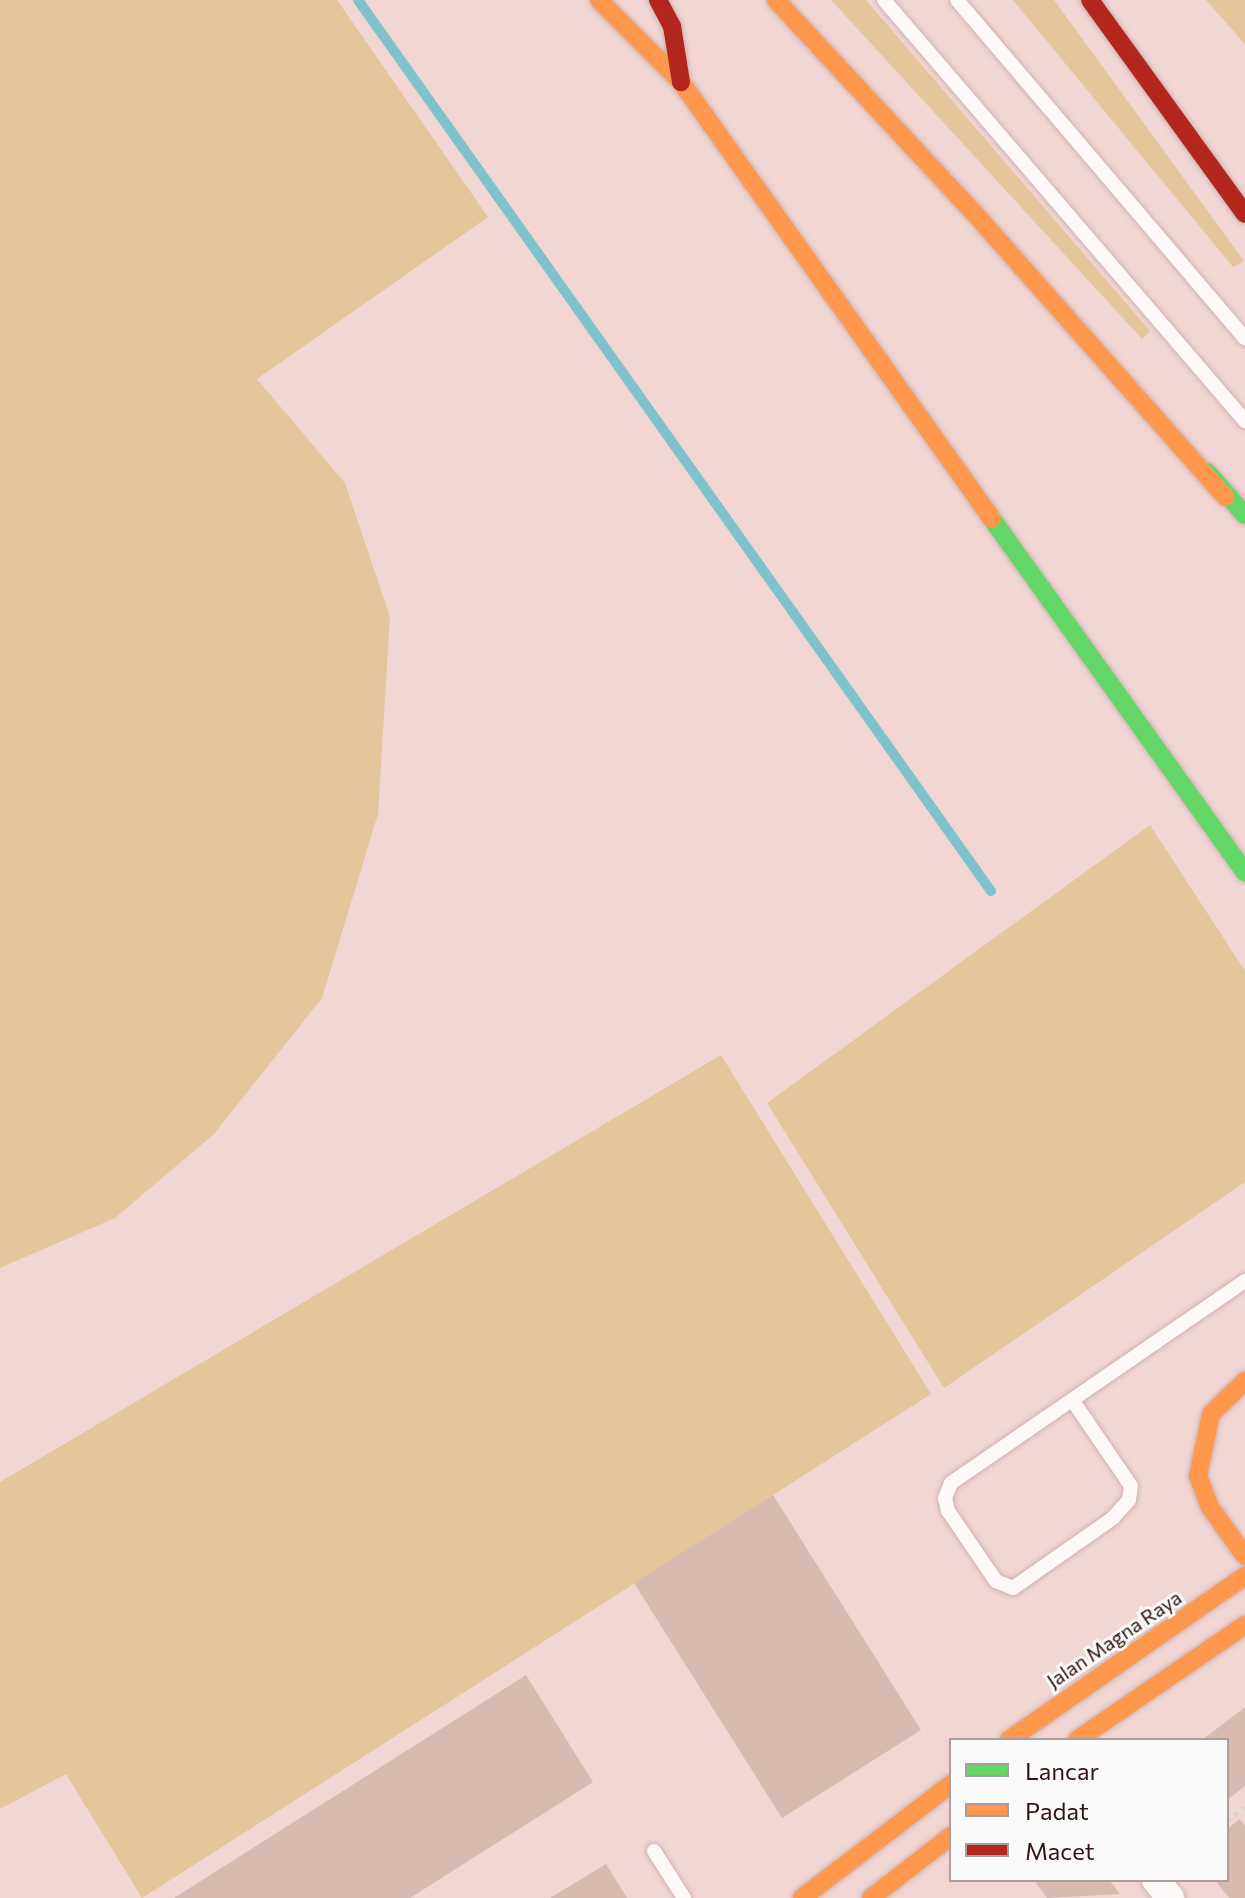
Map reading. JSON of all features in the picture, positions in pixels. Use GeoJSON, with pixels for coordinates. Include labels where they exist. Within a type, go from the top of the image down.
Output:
{"type":"FeatureCollection","features":[{"type":"Feature","properties":{"kind":"main road"},"geometry":{"type":"LineString","coordinates":[[599,0],[681,82],[1223,837],[1245,873]]}},
{"type":"Feature","properties":{"kind":"main road"},"geometry":{"type":"LineString","coordinates":[[658,0],[672,26],[681,82]]}},
{"type":"Feature","properties":{"kind":"main road"},"geometry":{"type":"LineString","coordinates":[[776,0],[1245,515]]}},
{"type":"Feature","properties":{"kind":"main road"},"geometry":{"type":"LineString","coordinates":[[1090,0],[1245,214]]}},
{"type":"Feature","properties":{"kind":"main road"},"geometry":{"type":"LineString","coordinates":[[1207,472],[1245,527]]}},
{"type":"Feature","properties":{"kind":"main road"},"geometry":{"type":"LineString","coordinates":[[1223,837],[1245,853]]}},
{"type":"Feature","properties":{"kind":"main road"},"geometry":{"type":"LineString","coordinates":[[1245,1381],[1211,1414],[1198,1476],[1210,1507],[1245,1556]]}},
{"type":"Feature","properties":{"kind":"main road","name":"Jalan Magna Raya"},"geometry":{"type":"LineString","coordinates":[[1012,1738],[1245,1576]]}},
{"type":"Feature","properties":{"kind":"main road"},"geometry":{"type":"LineString","coordinates":[[1080,1738],[1245,1625]]}},
{"type":"Feature","properties":{"kind":"main road"},"geometry":{"type":"LineString","coordinates":[[802,1898],[949,1786]]}},
{"type":"Feature","properties":{"kind":"main road"},"geometry":{"type":"LineString","coordinates":[[871,1898],[949,1838]]}},
{"type":"Feature","properties":{"kind":"street"},"geometry":{"type":"LineString","coordinates":[[1158,1882],[1170,1898]]}},
{"type":"Feature","properties":{"kind":"lane"},"geometry":{"type":"LineString","coordinates":[[884,0],[1245,421]]}},
{"type":"Feature","properties":{"kind":"lane"},"geometry":{"type":"LineString","coordinates":[[957,0],[1245,338]]}},
{"type":"Feature","properties":{"kind":"lane"},"geometry":{"type":"LineString","coordinates":[[1073,1401],[1131,1486],[1129,1500],[1113,1518],[1013,1588],[996,1581],[948,1511],[945,1498],[951,1483],[1245,1281]]}},
{"type":"Feature","properties":{"kind":"lane"},"geometry":{"type":"LineString","coordinates":[[1035,1720],[1048,1738]]}},
{"type":"Feature","properties":{"kind":"lane"},"geometry":{"type":"LineString","coordinates":[[654,1851],[684,1898]]}},
{"type":"Feature","properties":{"kind":"path"},"geometry":{"type":"LineString","coordinates":[[1229,1819],[1245,1807]]}},
{"type":"Feature","properties":{"kind":"shaded area"},"geometry":{"type":"Polygon","coordinates":[[[0,0],[337,0],[488,217],[257,379],[345,483],[390,617],[378,814],[322,998],[214,1134],[115,1218],[0,1268],[0,0]]]}},
{"type":"Feature","properties":{"kind":"shaded area"},"geometry":{"type":"Polygon","coordinates":[[[831,0],[866,0],[1150,331],[1142,339],[831,0]]]}},
{"type":"Feature","properties":{"kind":"shaded area"},"geometry":{"type":"Polygon","coordinates":[[[1013,0],[1054,0],[1244,261],[1233,267],[1013,0]]]}},
{"type":"Feature","properties":{"kind":"shaded area"},"geometry":{"type":"Polygon","coordinates":[[[1206,0],[1245,0],[1245,44],[1206,0]]]}},
{"type":"Feature","properties":{"kind":"shaded area"},"geometry":{"type":"Polygon","coordinates":[[[1150,825],[1245,971],[1245,1182],[944,1388],[767,1103],[1150,825]]]}},
{"type":"Feature","properties":{"kind":"shaded area"},"geometry":{"type":"Polygon","coordinates":[[[721,1055],[931,1394],[142,1898],[66,1774],[0,1809],[0,1482],[721,1055]]]}},
{"type":"Feature","properties":{"kind":"building"},"geometry":{"type":"Polygon","coordinates":[[[773,1495],[921,1730],[782,1818],[634,1583],[773,1495]]]}},
{"type":"Feature","properties":{"kind":"building"},"geometry":{"type":"Polygon","coordinates":[[[526,1675],[593,1782],[410,1898],[174,1898],[526,1675]]]}},
{"type":"Feature","properties":{"kind":"building"},"geometry":{"type":"Polygon","coordinates":[[[1245,1707],[1245,1786],[1229,1798],[1229,1738],[1205,1738],[1245,1707]]]}},
{"type":"Feature","properties":{"kind":"building"},"geometry":{"type":"Polygon","coordinates":[[[1240,1819],[1245,1826],[1245,1898],[1229,1898],[1217,1882],[1229,1882],[1229,1827],[1240,1819]]]}},
{"type":"Feature","properties":{"kind":"building"},"geometry":{"type":"Polygon","coordinates":[[[606,1864],[627,1898],[550,1898],[606,1864]]]}},
{"type":"Feature","properties":{"kind":"building"},"geometry":{"type":"Polygon","coordinates":[[[1035,1882],[1111,1882],[1120,1894],[1047,1898],[1035,1882]]]}},
{"type":"Feature","properties":{"kind":"waterway"},"geometry":{"type":"LineString","coordinates":[[358,0],[991,891]]}},
{"type":"Feature","properties":{"kind":"traffic: fast"},"geometry":{"type":"LineString","coordinates":[[1207,472],[1245,515]]}},
{"type":"Feature","properties":{"kind":"traffic: fast"},"geometry":{"type":"LineString","coordinates":[[992,519],[1245,873]]}},
{"type":"Feature","properties":{"kind":"traffic: slow"},"geometry":{"type":"LineString","coordinates":[[599,0],[681,82],[992,519]]}},
{"type":"Feature","properties":{"kind":"traffic: slow"},"geometry":{"type":"LineString","coordinates":[[776,0],[983,223],[1225,497]]}},
{"type":"Feature","properties":{"kind":"traffic: slow"},"geometry":{"type":"LineString","coordinates":[[1245,1381],[1211,1414],[1198,1476],[1210,1507],[1245,1556]]}},
{"type":"Feature","properties":{"kind":"traffic: slow"},"geometry":{"type":"LineString","coordinates":[[1012,1738],[1245,1576]]}},
{"type":"Feature","properties":{"kind":"traffic: slow"},"geometry":{"type":"LineString","coordinates":[[1080,1738],[1245,1625]]}},
{"type":"Feature","properties":{"kind":"traffic: slow"},"geometry":{"type":"LineString","coordinates":[[802,1898],[949,1786]]}},
{"type":"Feature","properties":{"kind":"traffic: slow"},"geometry":{"type":"LineString","coordinates":[[871,1898],[949,1838]]}},
{"type":"Feature","properties":{"kind":"traffic: jam"},"geometry":{"type":"LineString","coordinates":[[658,0],[672,26],[681,82]]}},
{"type":"Feature","properties":{"kind":"traffic: jam"},"geometry":{"type":"LineString","coordinates":[[1090,0],[1245,214]]}}]}
